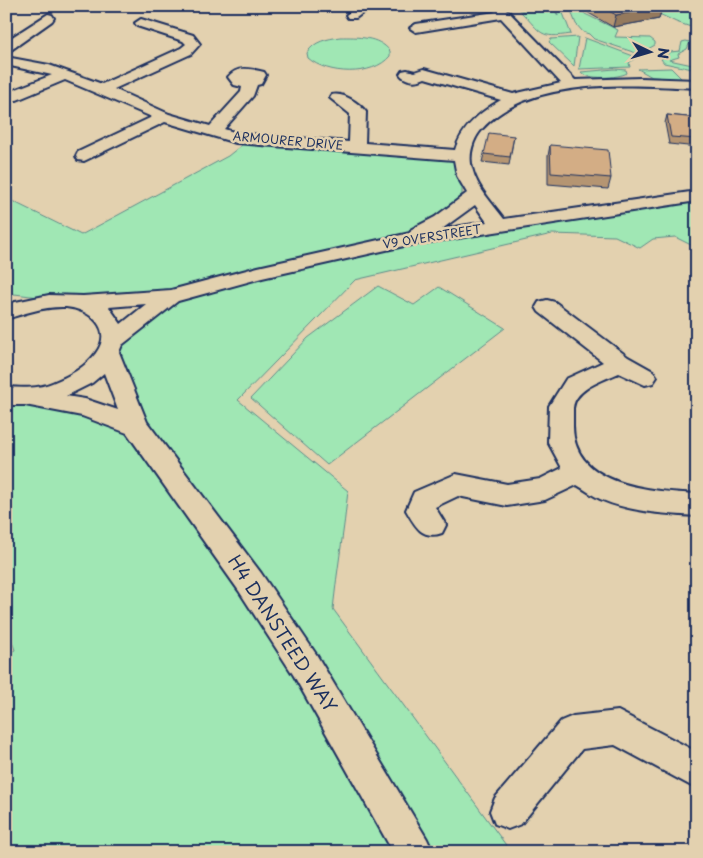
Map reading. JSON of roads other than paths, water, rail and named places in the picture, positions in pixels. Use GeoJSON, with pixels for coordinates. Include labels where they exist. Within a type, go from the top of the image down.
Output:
{"type":"FeatureCollection","features":[{"type":"Feature","properties":{"kind":"street"},"geometry":{"type":"LineString","coordinates":[[352,15],[366,6]]}},
{"type":"Feature","properties":{"kind":"street"},"geometry":{"type":"LineString","coordinates":[[416,28],[500,10],[570,84]]}},
{"type":"Feature","properties":{"kind":"street"},"geometry":{"type":"LineString","coordinates":[[6,47],[46,20],[61,24]]}},
{"type":"Feature","properties":{"kind":"street"},"geometry":{"type":"LineString","coordinates":[[102,89],[186,51],[193,44],[188,38],[141,23]]}},
{"type":"Feature","properties":{"kind":"street","name":"ARMOURER DRIVE"},"geometry":{"type":"LineString","coordinates":[[6,61],[44,68],[102,89],[164,117],[213,132],[248,140],[462,156]]}},
{"type":"Feature","properties":{"kind":"street"},"geometry":{"type":"LineString","coordinates":[[408,74],[416,77],[424,73],[513,99]]}},
{"type":"Feature","properties":{"kind":"street"},"geometry":{"type":"LineString","coordinates":[[6,97],[12,97],[65,75]]}},
{"type":"Feature","properties":{"kind":"street"},"geometry":{"type":"LineString","coordinates":[[500,226],[477,194],[463,167],[462,156],[467,138],[476,125],[492,112],[513,99],[570,84],[630,82],[697,84]]}},
{"type":"Feature","properties":{"kind":"street"},"geometry":{"type":"LineString","coordinates":[[213,132],[248,93],[250,83]]}},
{"type":"Feature","properties":{"kind":"street"},"geometry":{"type":"LineString","coordinates":[[337,98],[358,112],[358,148]]}},
{"type":"Feature","properties":{"kind":"street"},"geometry":{"type":"LineString","coordinates":[[84,156],[164,117]]}},
{"type":"Feature","properties":{"kind":"street"},"geometry":{"type":"LineString","coordinates":[[404,240],[442,221],[477,194]]}},
{"type":"Feature","properties":{"kind":"street","name":"V9 OVERSTREET"},"geometry":{"type":"LineString","coordinates":[[73,301],[171,296],[258,273],[404,240],[688,197]]}},
{"type":"Feature","properties":{"kind":"street"},"geometry":{"type":"LineString","coordinates":[[6,293],[73,301]]}},
{"type":"Feature","properties":{"kind":"street","name":"V9 OVERSTREET"},"geometry":{"type":"LineString","coordinates":[[15,397],[51,392],[76,382],[96,368],[110,347],[171,296]]}},
{"type":"Feature","properties":{"kind":"street"},"geometry":{"type":"LineString","coordinates":[[6,312],[42,301],[73,301]]}},
{"type":"Feature","properties":{"kind":"street","name":"H4 DANSTEED WAY"},"geometry":{"type":"LineString","coordinates":[[73,301],[96,309],[107,318],[112,329],[110,347],[136,426],[250,582],[305,665],[414,852]]}},
{"type":"Feature","properties":{"kind":"street"},"geometry":{"type":"LineString","coordinates":[[547,307],[620,363],[645,377]]}},
{"type":"Feature","properties":{"kind":"street"},"geometry":{"type":"LineString","coordinates":[[620,363],[574,385],[561,406],[561,442],[577,472],[610,491],[654,502],[697,505]]}},
{"type":"Feature","properties":{"kind":"street"},"geometry":{"type":"LineString","coordinates":[[15,397],[85,408],[136,426]]}},
{"type":"Feature","properties":{"kind":"street"},"geometry":{"type":"LineString","coordinates":[[432,525],[420,510],[424,500],[456,485],[507,494],[545,489],[577,472]]}},
{"type":"Feature","properties":{"kind":"street"},"geometry":{"type":"LineString","coordinates":[[508,811],[573,733],[618,728],[697,771]]}}]}
